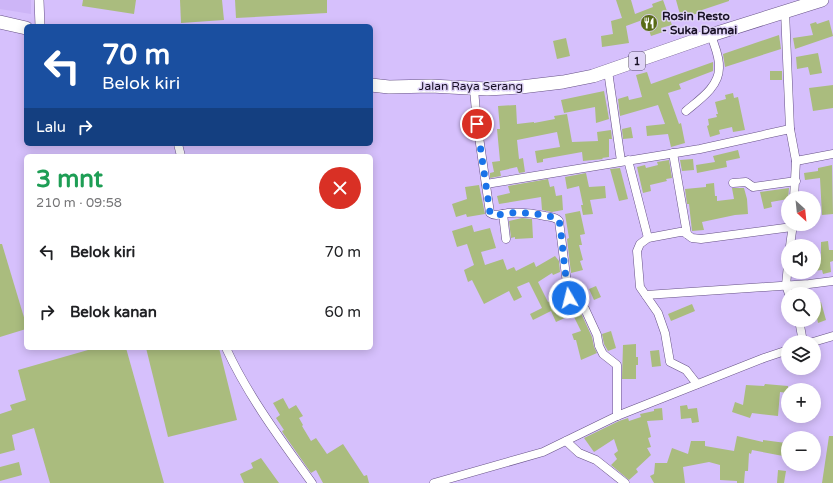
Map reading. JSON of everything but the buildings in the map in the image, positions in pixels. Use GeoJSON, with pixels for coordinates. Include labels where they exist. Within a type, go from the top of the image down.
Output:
{"type":"FeatureCollection","features":[{"type":"Feature","properties":{"kind":"highway","name":"Jalan Raya Serang"},"geometry":{"type":"LineString","coordinates":[[373,86],[474,88],[521,87],[556,83],[593,76],[788,7],[822,0]]}},
{"type":"Feature","properties":{"kind":"highway"},"geometry":{"type":"LineString","coordinates":[[0,22],[24,28]]}},
{"type":"Feature","properties":{"kind":"street"},"geometry":{"type":"LineString","coordinates":[[39,0],[40,24]]}},
{"type":"Feature","properties":{"kind":"street"},"geometry":{"type":"LineString","coordinates":[[788,7],[790,128],[796,161],[795,191]]}},
{"type":"Feature","properties":{"kind":"street"},"geometry":{"type":"LineString","coordinates":[[686,111],[708,92],[719,73],[719,66],[711,35]]}},
{"type":"Feature","properties":{"kind":"street"},"geometry":{"type":"LineString","coordinates":[[608,71],[624,161],[648,238]]}},
{"type":"Feature","properties":{"kind":"street"},"geometry":{"type":"LineString","coordinates":[[474,88],[477,124],[490,213],[495,215],[530,213],[557,218],[559,221],[570,307],[582,307],[585,309],[597,335],[599,346],[603,354],[617,365],[617,416]]}},
{"type":"Feature","properties":{"kind":"street"},"geometry":{"type":"LineString","coordinates":[[486,184],[700,149],[790,128]]}},
{"type":"Feature","properties":{"kind":"street"},"geometry":{"type":"LineString","coordinates":[[673,153],[687,234]]}},
{"type":"Feature","properties":{"kind":"street"},"geometry":{"type":"LineString","coordinates":[[796,161],[833,154]]}},
{"type":"Feature","properties":{"kind":"street"},"geometry":{"type":"LineString","coordinates":[[733,183],[748,183],[753,187],[796,181]]}},
{"type":"Feature","properties":{"kind":"street"},"geometry":{"type":"LineString","coordinates":[[503,214],[506,239]]}},
{"type":"Feature","properties":{"kind":"street"},"geometry":{"type":"LineString","coordinates":[[697,384],[686,370],[670,362],[665,333],[658,313],[640,287],[637,251],[640,244],[648,238],[680,232],[684,232],[692,238],[701,239],[781,227]]}},
{"type":"Feature","properties":{"kind":"street"},"geometry":{"type":"LineString","coordinates":[[787,279],[787,287]]}},
{"type":"Feature","properties":{"kind":"street"},"geometry":{"type":"LineString","coordinates":[[646,295],[833,281]]}},
{"type":"Feature","properties":{"kind":"street"},"geometry":{"type":"LineString","coordinates":[[821,340],[833,336]]}},
{"type":"Feature","properties":{"kind":"street"},"geometry":{"type":"LineString","coordinates":[[227,350],[246,385],[312,483]]}},
{"type":"Feature","properties":{"kind":"street"},"geometry":{"type":"LineString","coordinates":[[434,483],[528,457],[569,440],[594,426],[617,416],[781,352]]}},
{"type":"Feature","properties":{"kind":"street"},"geometry":{"type":"LineString","coordinates":[[569,440],[579,454],[596,460],[625,483]]}},
{"type":"Feature","properties":{"kind":"shaded area"},"geometry":{"type":"Polygon","coordinates":[[[0,0],[31,0],[31,14],[0,9],[0,0]]]}},
{"type":"Feature","properties":{"kind":"place","name":"Rosin Resto - Suka Damai"},"geometry":{"type":"Point","coordinates":[649,23]}},
{"type":"Feature","properties":{"kind":"route"},"geometry":{"type":"LineString","coordinates":[[477,124],[486,184],[488,209],[490,213],[495,215],[521,212],[557,218],[560,224],[569,298]]}}]}
